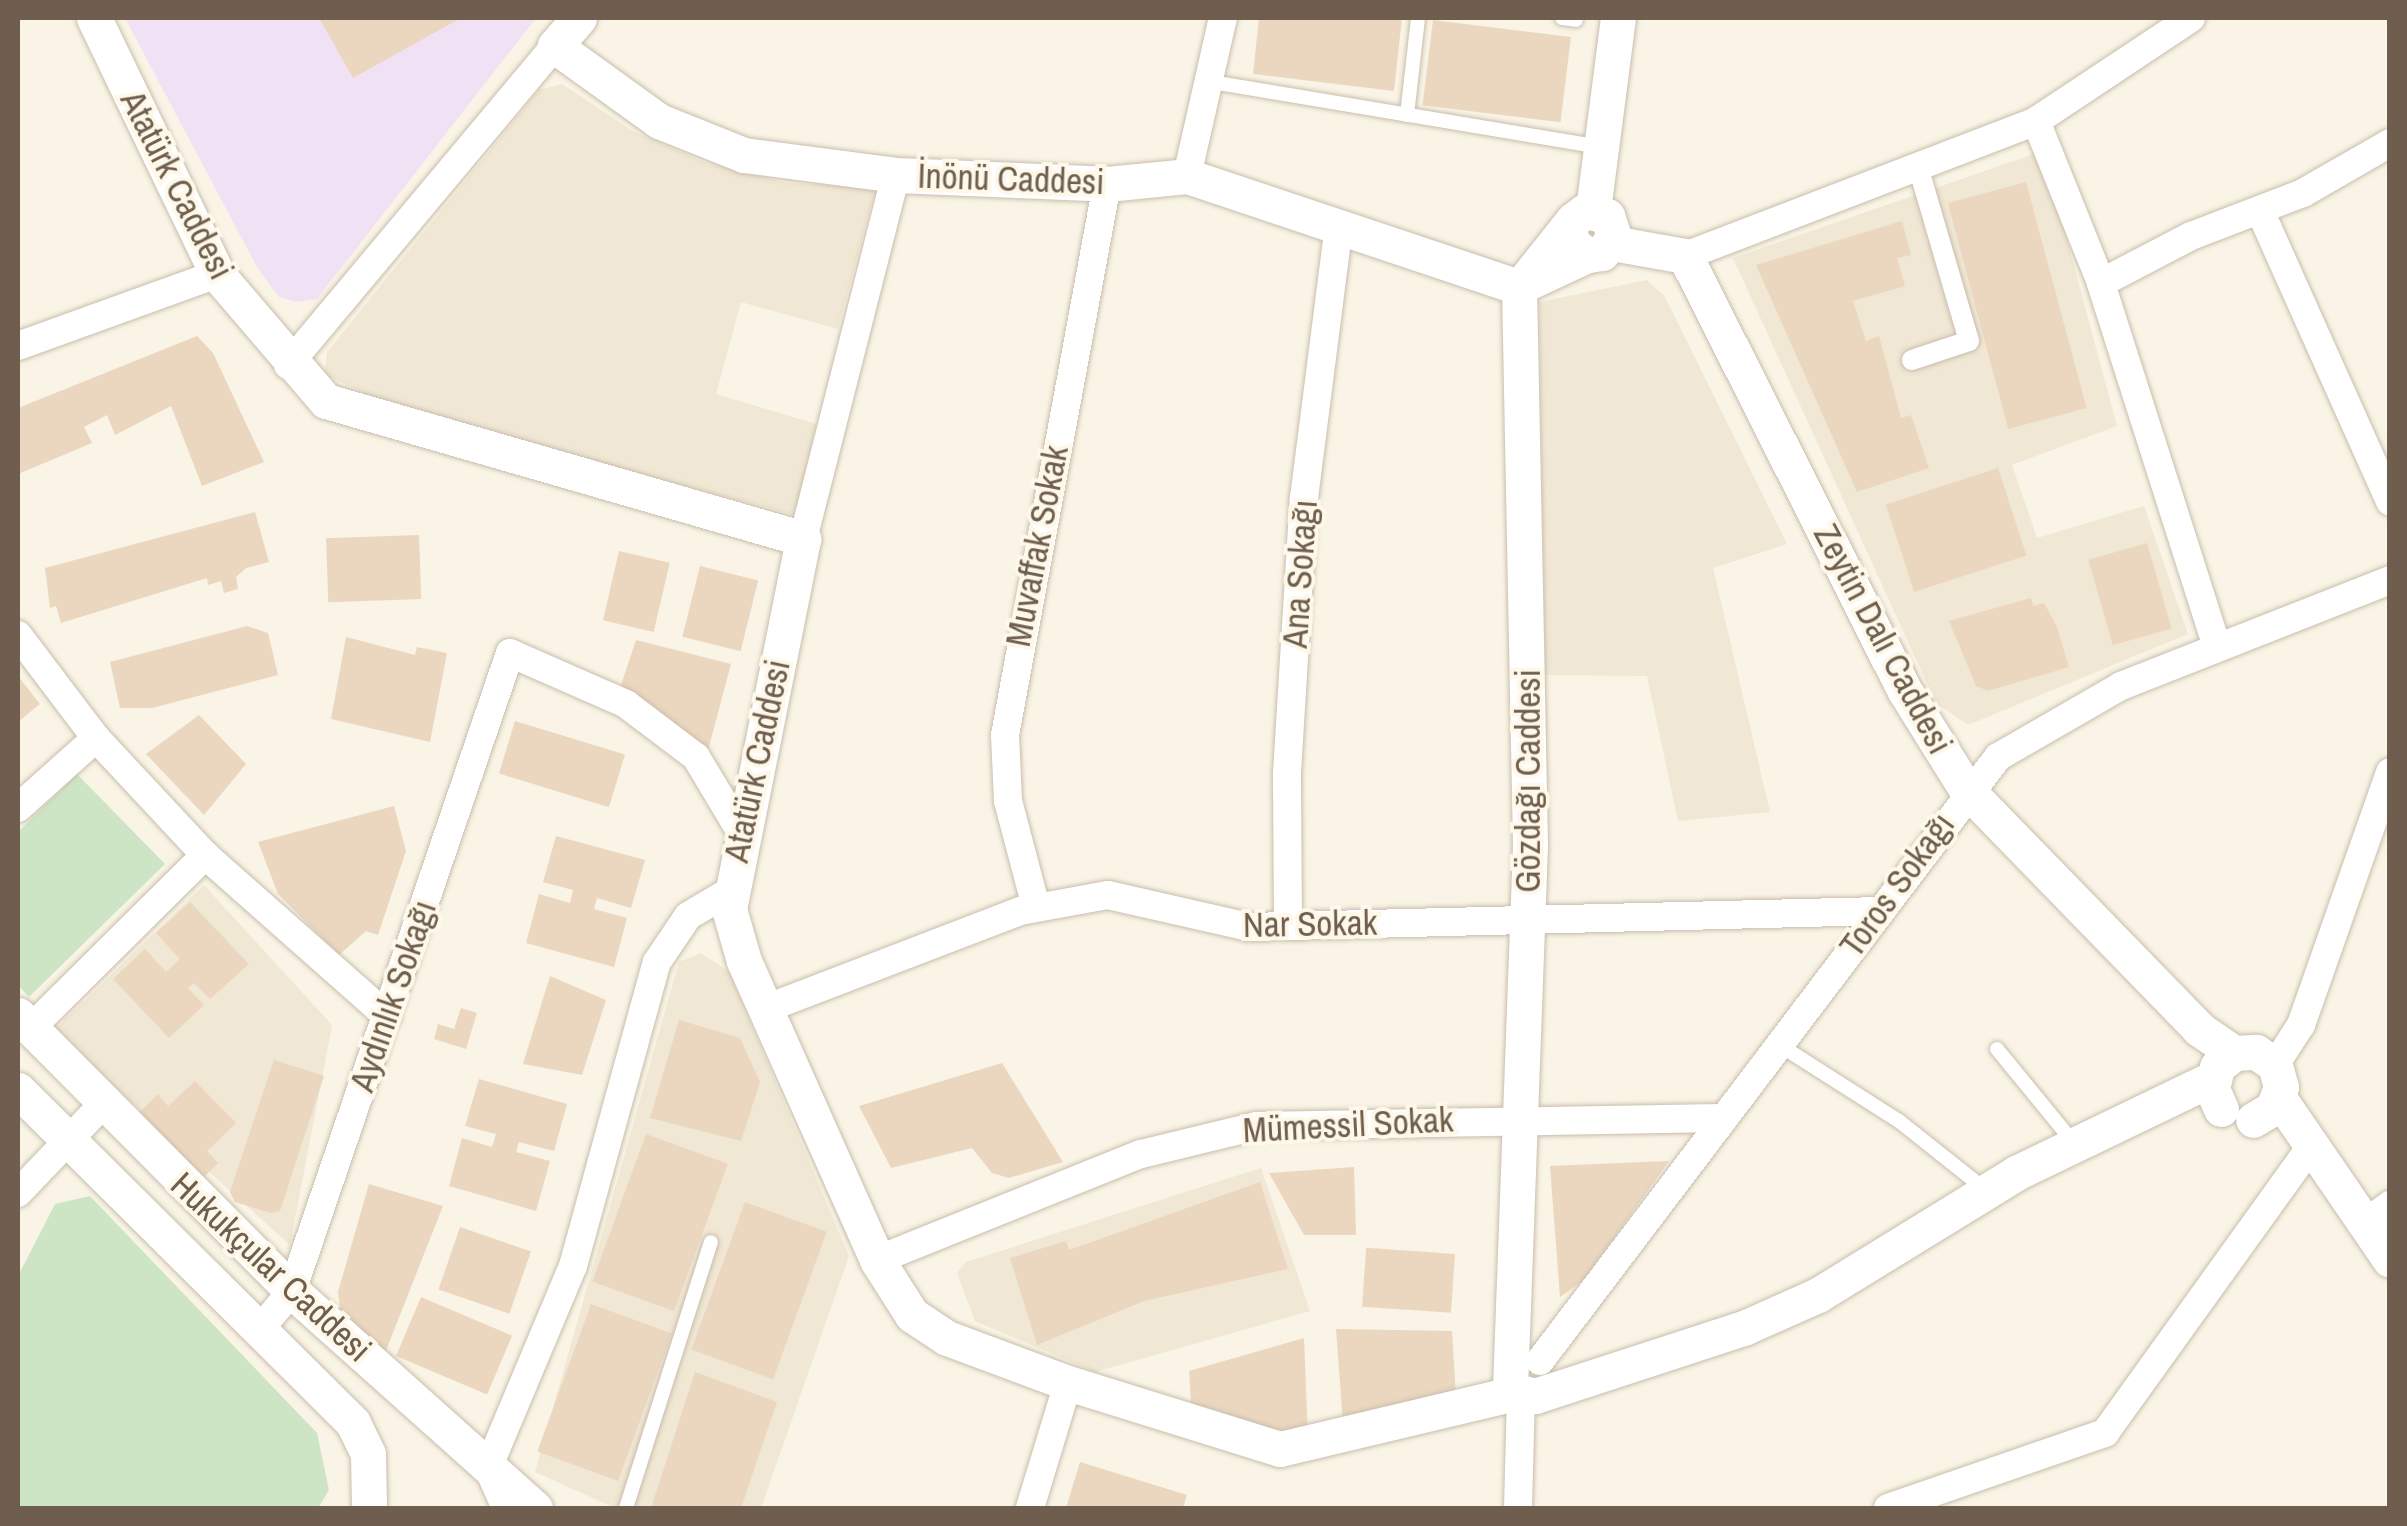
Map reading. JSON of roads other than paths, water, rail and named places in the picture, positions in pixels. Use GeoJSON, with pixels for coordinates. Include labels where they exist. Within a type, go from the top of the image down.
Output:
{"type":"FeatureCollection","features":[{"type":"Feature","properties":{"kind":"street","name":"Atatürk Caddesi"},"geometry":{"type":"LineString","coordinates":[[94,18],[217,274],[288,366],[343,410],[803,539],[730,891],[732,926],[765,1010],[877,1260],[912,1315],[947,1338],[1068,1382],[1280,1448],[1461,1405],[1526,1376]]}},
{"type":"Feature","properties":{"kind":"street"},"geometry":{"type":"LineString","coordinates":[[288,366],[579,18]]}},
{"type":"Feature","properties":{"kind":"street"},"geometry":{"type":"LineString","coordinates":[[1188,176],[1212,82],[1223,18]]}},
{"type":"Feature","properties":{"kind":"street"},"geometry":{"type":"LineString","coordinates":[[1519,287],[1590,234],[1618,18]]}},
{"type":"Feature","properties":{"kind":"street"},"geometry":{"type":"LineString","coordinates":[[1590,234],[1685,256],[1920,170],[2036,121],[2191,18]]}},
{"type":"Feature","properties":{"kind":"street","name":"İnönü Caddesi"},"geometry":{"type":"LineString","coordinates":[[555,46],[698,141],[896,175],[1107,184],[1188,176],[1519,287]]}},
{"type":"Feature","properties":{"kind":"street"},"geometry":{"type":"LineString","coordinates":[[2036,121],[2101,283],[2217,646]]}},
{"type":"Feature","properties":{"kind":"street"},"geometry":{"type":"LineString","coordinates":[[2101,283],[2191,236],[2261,213],[2390,143]]}},
{"type":"Feature","properties":{"kind":"street"},"geometry":{"type":"LineString","coordinates":[[1912,360],[1969,341],[1920,170]]}},
{"type":"Feature","properties":{"kind":"street"},"geometry":{"type":"LineString","coordinates":[[803,539],[896,175]]}},
{"type":"Feature","properties":{"kind":"street","name":"Muvaffak Sokak"},"geometry":{"type":"LineString","coordinates":[[1036,907],[1008,800],[1005,735],[1107,184]]}},
{"type":"Feature","properties":{"kind":"street"},"geometry":{"type":"LineString","coordinates":[[2261,213],[2390,501]]}},
{"type":"Feature","properties":{"kind":"street","name":"Ana Sokağı"},"geometry":{"type":"LineString","coordinates":[[1288,926],[1288,773],[1304,498],[1339,224]]}},
{"type":"Feature","properties":{"kind":"street","name":"Zeytin Dalı Caddesi"},"geometry":{"type":"LineString","coordinates":[[1685,256],[1905,691],[1966,789],[2199,1028],[2242,1084]]}},
{"type":"Feature","properties":{"kind":"street"},"geometry":{"type":"LineString","coordinates":[[18,346],[217,274]]}},
{"type":"Feature","properties":{"kind":"street","name":"Gözdağı Caddesi"},"geometry":{"type":"LineString","coordinates":[[1519,287],[1529,918],[1518,1274],[1526,1376]]}},
{"type":"Feature","properties":{"kind":"street","name":"Toros Sokağı"},"geometry":{"type":"LineString","coordinates":[[1526,1376],[1879,911],[1966,789],[2033,734],[2121,686],[2390,580]]}},
{"type":"Feature","properties":{"kind":"street"},"geometry":{"type":"LineString","coordinates":[[18,635],[96,738],[205,855],[387,1016]]}},
{"type":"Feature","properties":{"kind":"street","name":"Aydınlık Sokağı"},"geometry":{"type":"LineString","coordinates":[[259,1330],[292,1291],[510,653],[626,704],[685,748],[712,776],[742,834]]}},
{"type":"Feature","properties":{"kind":"street"},"geometry":{"type":"LineString","coordinates":[[18,808],[96,738]]}},
{"type":"Feature","properties":{"kind":"street"},"geometry":{"type":"LineString","coordinates":[[1518,1508],[1526,1376],[1643,1361],[1818,1295],[1987,1192],[2075,1144],[2176,1102],[2242,1084],[2302,1025],[2390,772]]}},
{"type":"Feature","properties":{"kind":"street"},"geometry":{"type":"LineString","coordinates":[[24,1022],[205,855]]}},
{"type":"Feature","properties":{"kind":"street"},"geometry":{"type":"LineString","coordinates":[[506,1508],[488,1468],[573,1266],[657,962],[688,916],[730,891]]}},
{"type":"Feature","properties":{"kind":"street","name":"Nar Sokak"},"geometry":{"type":"LineString","coordinates":[[765,1010],[1036,907],[1108,895],[1225,926],[1879,911]]}},
{"type":"Feature","properties":{"kind":"street","name":"Hukukçular Caddesi"},"geometry":{"type":"LineString","coordinates":[[24,1022],[101,1106],[292,1291],[536,1508]]}},
{"type":"Feature","properties":{"kind":"street"},"geometry":{"type":"LineString","coordinates":[[2242,1084],[2377,1214],[2390,1260]]}},
{"type":"Feature","properties":{"kind":"street","name":"Hukukçular Caddesi"},"geometry":{"type":"LineString","coordinates":[[18,1090],[65,1142],[353,1423],[368,1454],[369,1508]]}},
{"type":"Feature","properties":{"kind":"street"},"geometry":{"type":"LineString","coordinates":[[18,1193],[101,1106]]}},
{"type":"Feature","properties":{"kind":"street","name":"Mümessil Sokak"},"geometry":{"type":"LineString","coordinates":[[877,1260],[1200,1137],[1302,1120],[1721,1118]]}},
{"type":"Feature","properties":{"kind":"street"},"geometry":{"type":"LineString","coordinates":[[1888,1508],[2105,1433],[2304,1141]]}},
{"type":"Feature","properties":{"kind":"street"},"geometry":{"type":"LineString","coordinates":[[1030,1508],[1068,1382]]}},
{"type":"Feature","properties":{"kind":"lane"},"geometry":{"type":"LineString","coordinates":[[1407,114],[1418,18]]}},
{"type":"Feature","properties":{"kind":"lane"},"geometry":{"type":"LineString","coordinates":[[1212,82],[1601,147]]}},
{"type":"Feature","properties":{"kind":"lane"},"geometry":{"type":"LineString","coordinates":[[1778,1044],[1898,1121],[1987,1192]]}},
{"type":"Feature","properties":{"kind":"lane"},"geometry":{"type":"LineString","coordinates":[[1997,1049],[2075,1144]]}},
{"type":"Feature","properties":{"kind":"lane"},"geometry":{"type":"LineString","coordinates":[[626,1508],[710,1242]]}}]}
